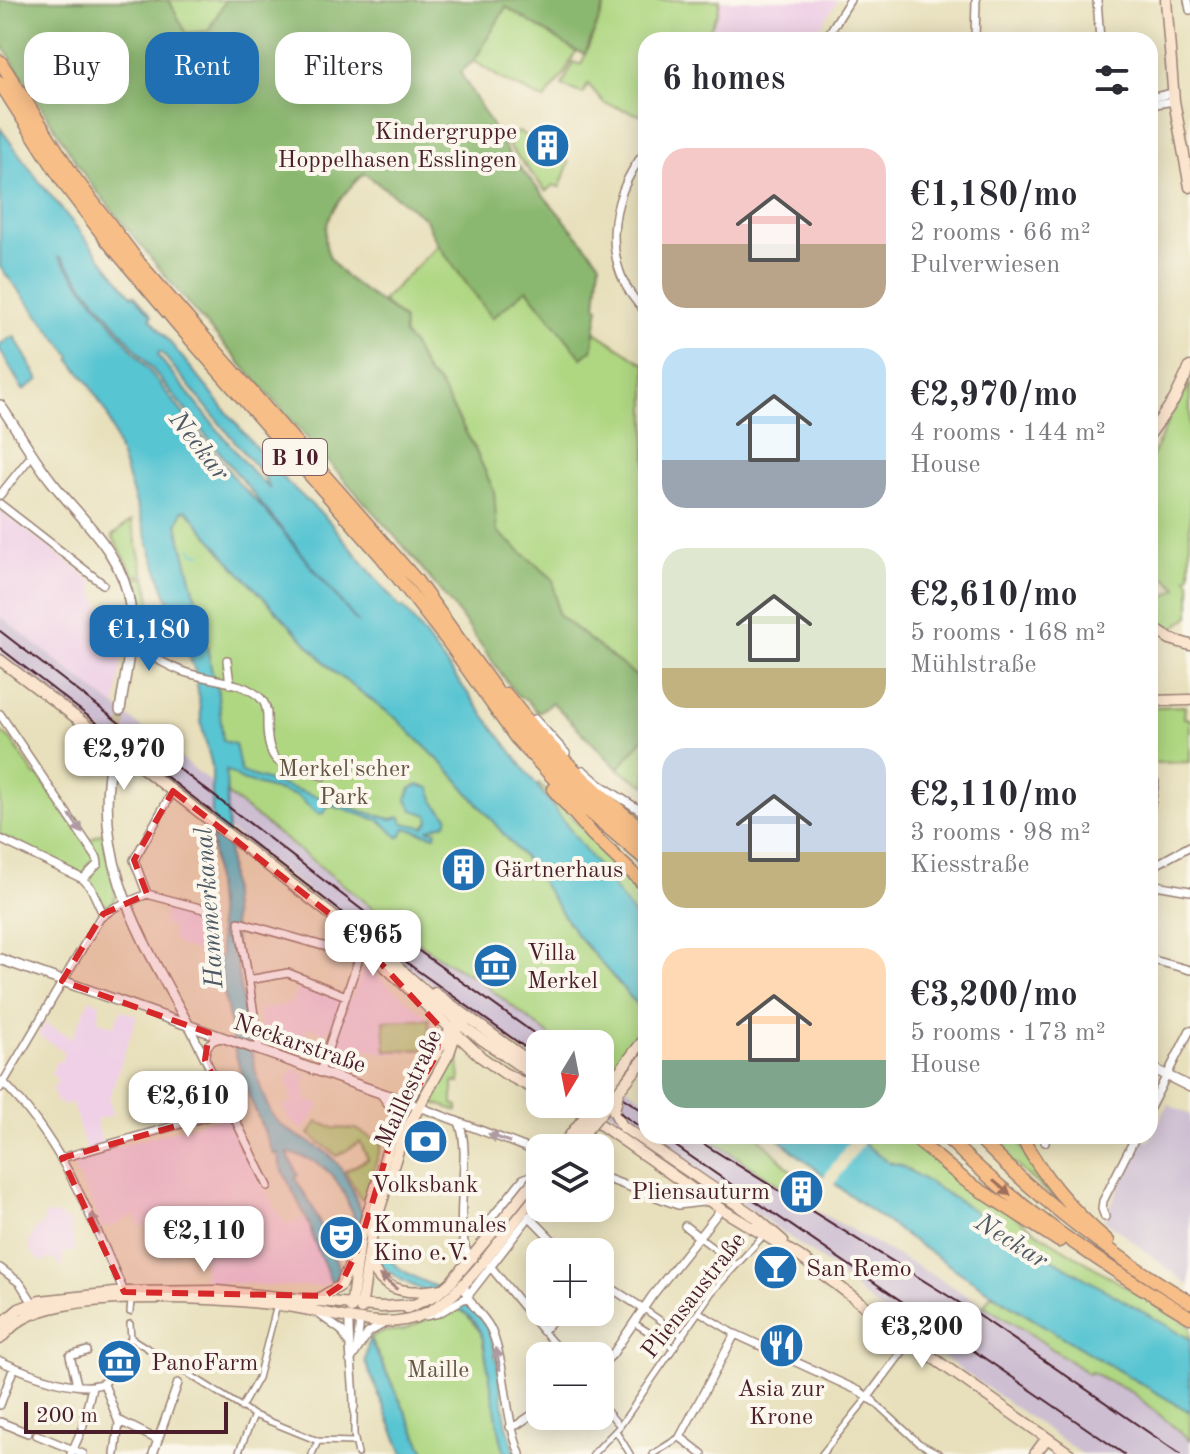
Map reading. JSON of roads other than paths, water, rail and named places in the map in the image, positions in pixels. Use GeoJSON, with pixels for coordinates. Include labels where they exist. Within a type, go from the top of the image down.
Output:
{"type":"FeatureCollection","features":[{"type":"Feature","properties":{"kind":"highway","name":"B 10"},"geometry":{"type":"LineString","coordinates":[[0,61],[53,147],[117,236],[380,537],[440,612],[539,748],[588,798],[638,839]]}},
{"type":"Feature","properties":{"kind":"highway","name":"B 10"},"geometry":{"type":"LineString","coordinates":[[1,84],[65,185],[109,243],[381,556],[435,623],[516,738],[568,794],[638,853]]}},
{"type":"Feature","properties":{"kind":"highway"},"geometry":{"type":"LineString","coordinates":[[440,612],[469,642],[551,747],[638,825]]}},
{"type":"Feature","properties":{"kind":"highway"},"geometry":{"type":"LineString","coordinates":[[516,738],[528,758],[572,812],[638,878]]}},
{"type":"Feature","properties":{"kind":"highway"},"geometry":{"type":"LineString","coordinates":[[921,1144],[1005,1208],[1103,1268],[1153,1294]]}},
{"type":"Feature","properties":{"kind":"highway"},"geometry":{"type":"LineString","coordinates":[[954,1144],[1039,1218],[1190,1317]]}},
{"type":"Feature","properties":{"kind":"highway"},"geometry":{"type":"LineString","coordinates":[[985,1144],[1022,1181],[1074,1225],[1185,1300]]}},
{"type":"Feature","properties":{"kind":"highway"},"geometry":{"type":"LineString","coordinates":[[1026,1144],[1048,1179],[1079,1215],[1185,1300]]}},
{"type":"Feature","properties":{"kind":"main road"},"geometry":{"type":"LineString","coordinates":[[1166,0],[1173,97],[1190,187]]}},
{"type":"Feature","properties":{"kind":"main road"},"geometry":{"type":"LineString","coordinates":[[1158,423],[1174,400],[1190,367]]}},
{"type":"Feature","properties":{"kind":"main road"},"geometry":{"type":"LineString","coordinates":[[1158,631],[1174,641],[1190,645]]}},
{"type":"Feature","properties":{"kind":"main road"},"geometry":{"type":"LineString","coordinates":[[0,660],[208,817],[397,966],[526,1059]]}},
{"type":"Feature","properties":{"kind":"main road"},"geometry":{"type":"LineString","coordinates":[[1158,701],[1190,700]]}},
{"type":"Feature","properties":{"kind":"main road"},"geometry":{"type":"LineString","coordinates":[[349,929],[424,1004],[456,1029],[526,1072]]}},
{"type":"Feature","properties":{"kind":"main road"},"geometry":{"type":"LineString","coordinates":[[397,966],[481,1057]]}},
{"type":"Feature","properties":{"kind":"main road"},"geometry":{"type":"LineString","coordinates":[[424,1004],[440,1029],[437,1054]]}},
{"type":"Feature","properties":{"kind":"main road","name":"Maillestraße"},"geometry":{"type":"LineString","coordinates":[[355,1311],[366,1242],[366,1220],[395,1127],[449,1053],[456,1029]]}},
{"type":"Feature","properties":{"kind":"main road","name":"Maillestraße"},"geometry":{"type":"LineString","coordinates":[[310,1304],[337,1296],[366,1242],[412,1104],[437,1054],[456,1029]]}},
{"type":"Feature","properties":{"kind":"main road"},"geometry":{"type":"LineString","coordinates":[[449,1053],[457,1046],[463,1046],[526,1085]]}},
{"type":"Feature","properties":{"kind":"main road"},"geometry":{"type":"LineString","coordinates":[[582,1134],[638,1050]]}},
{"type":"Feature","properties":{"kind":"main road"},"geometry":{"type":"LineString","coordinates":[[638,1064],[616,1084],[614,1107],[620,1124],[638,1136]]}},
{"type":"Feature","properties":{"kind":"main road"},"geometry":{"type":"LineString","coordinates":[[571,1134],[584,1118]]}},
{"type":"Feature","properties":{"kind":"main road"},"geometry":{"type":"LineString","coordinates":[[591,1118],[721,1209],[799,1256],[910,1341],[1070,1454]]}},
{"type":"Feature","properties":{"kind":"main road"},"geometry":{"type":"LineString","coordinates":[[649,1144],[772,1230],[799,1256]]}},
{"type":"Feature","properties":{"kind":"main road"},"geometry":{"type":"LineString","coordinates":[[27,1316],[49,1309],[127,1296],[208,1291],[355,1311],[386,1323],[405,1320],[419,1316],[449,1298],[526,1193]]}},
{"type":"Feature","properties":{"kind":"main road"},"geometry":{"type":"LineString","coordinates":[[449,1298],[444,1288],[461,1280],[471,1260],[526,1201]]}},
{"type":"Feature","properties":{"kind":"main road"},"geometry":{"type":"LineString","coordinates":[[366,1242],[371,1264],[387,1285],[402,1292],[449,1298]]}},
{"type":"Feature","properties":{"kind":"main road"},"geometry":{"type":"LineString","coordinates":[[0,1325],[15,1312],[33,1303],[94,1294],[277,1305],[310,1304]]}},
{"type":"Feature","properties":{"kind":"main road"},"geometry":{"type":"LineString","coordinates":[[337,1296],[355,1311],[449,1298]]}},
{"type":"Feature","properties":{"kind":"main road"},"geometry":{"type":"LineString","coordinates":[[33,1303],[49,1309]]}},
{"type":"Feature","properties":{"kind":"main road"},"geometry":{"type":"LineString","coordinates":[[0,1339],[32,1312],[33,1303]]}},
{"type":"Feature","properties":{"kind":"main road"},"geometry":{"type":"LineString","coordinates":[[405,1320],[398,1318],[399,1313],[413,1305]]}},
{"type":"Feature","properties":{"kind":"main road"},"geometry":{"type":"LineString","coordinates":[[1035,1454],[1047,1438]]}},
{"type":"Feature","properties":{"kind":"street"},"geometry":{"type":"LineString","coordinates":[[830,32],[850,0]]}},
{"type":"Feature","properties":{"kind":"street"},"geometry":{"type":"LineString","coordinates":[[975,32],[976,0]]}},
{"type":"Feature","properties":{"kind":"street"},"geometry":{"type":"LineString","coordinates":[[1097,0],[1099,32]]}},
{"type":"Feature","properties":{"kind":"street"},"geometry":{"type":"LineString","coordinates":[[1158,98],[1173,97]]}},
{"type":"Feature","properties":{"kind":"street"},"geometry":{"type":"LineString","coordinates":[[1158,102],[1173,97]]}},
{"type":"Feature","properties":{"kind":"street"},"geometry":{"type":"LineString","coordinates":[[638,164],[622,191],[614,236],[615,257],[622,281],[638,302]]}},
{"type":"Feature","properties":{"kind":"street"},"geometry":{"type":"LineString","coordinates":[[0,405],[37,461],[99,537],[116,563],[130,601],[129,650],[120,710]]}},
{"type":"Feature","properties":{"kind":"street"},"geometry":{"type":"LineString","coordinates":[[0,495],[28,460]]}},
{"type":"Feature","properties":{"kind":"street"},"geometry":{"type":"LineString","coordinates":[[0,504],[103,584]]}},
{"type":"Feature","properties":{"kind":"street"},"geometry":{"type":"LineString","coordinates":[[129,650],[190,674],[252,693],[264,703],[268,750],[274,760],[323,776]]}},
{"type":"Feature","properties":{"kind":"street"},"geometry":{"type":"LineString","coordinates":[[227,660],[230,684]]}},
{"type":"Feature","properties":{"kind":"street"},"geometry":{"type":"LineString","coordinates":[[0,714],[97,858],[98,864],[83,879]]}},
{"type":"Feature","properties":{"kind":"street"},"geometry":{"type":"LineString","coordinates":[[535,719],[595,781],[638,809]]}},
{"type":"Feature","properties":{"kind":"street"},"geometry":{"type":"LineString","coordinates":[[112,754],[107,828],[126,902],[268,1186]]}},
{"type":"Feature","properties":{"kind":"street"},"geometry":{"type":"LineString","coordinates":[[147,894],[134,860],[173,791]]}},
{"type":"Feature","properties":{"kind":"street"},"geometry":{"type":"LineString","coordinates":[[0,839],[83,879],[91,888],[103,914]]}},
{"type":"Feature","properties":{"kind":"street"},"geometry":{"type":"LineString","coordinates":[[1158,864],[1190,846]]}},
{"type":"Feature","properties":{"kind":"street"},"geometry":{"type":"LineString","coordinates":[[1158,885],[1190,891]]}},
{"type":"Feature","properties":{"kind":"street"},"geometry":{"type":"LineString","coordinates":[[130,1312],[127,1296],[90,1210],[62,1158],[25,1105],[1,1083],[103,914],[147,894],[211,911]]}},
{"type":"Feature","properties":{"kind":"street"},"geometry":{"type":"LineString","coordinates":[[259,1050],[239,922],[354,953],[358,960],[320,1072]]}},
{"type":"Feature","properties":{"kind":"street","name":"Neckarstraße"},"geometry":{"type":"LineString","coordinates":[[0,959],[380,1092],[526,1148]]}},
{"type":"Feature","properties":{"kind":"street"},"geometry":{"type":"LineString","coordinates":[[1158,961],[1190,970]]}},
{"type":"Feature","properties":{"kind":"street"},"geometry":{"type":"LineString","coordinates":[[248,980],[288,973],[346,996]]}},
{"type":"Feature","properties":{"kind":"street"},"geometry":{"type":"LineString","coordinates":[[1158,1092],[1190,1030]]}},
{"type":"Feature","properties":{"kind":"street"},"geometry":{"type":"LineString","coordinates":[[205,1060],[207,1045],[226,1039]]}},
{"type":"Feature","properties":{"kind":"street"},"geometry":{"type":"LineString","coordinates":[[1158,1071],[1190,1087]]}},
{"type":"Feature","properties":{"kind":"street"},"geometry":{"type":"LineString","coordinates":[[380,1092],[393,1109],[395,1127]]}},
{"type":"Feature","properties":{"kind":"street"},"geometry":{"type":"LineString","coordinates":[[62,1158],[230,1110]]}},
{"type":"Feature","properties":{"kind":"street"},"geometry":{"type":"LineString","coordinates":[[459,1122],[464,1249],[471,1260]]}},
{"type":"Feature","properties":{"kind":"street"},"geometry":{"type":"LineString","coordinates":[[1105,1217],[1103,1201],[1132,1144]]}},
{"type":"Feature","properties":{"kind":"street"},"geometry":{"type":"LineString","coordinates":[[463,1234],[484,1228],[526,1178]]}},
{"type":"Feature","properties":{"kind":"street"},"geometry":{"type":"LineString","coordinates":[[614,1181],[678,1205],[710,1201]]}},
{"type":"Feature","properties":{"kind":"street"},"geometry":{"type":"LineString","coordinates":[[614,1351],[721,1209]]}},
{"type":"Feature","properties":{"kind":"street"},"geometry":{"type":"LineString","coordinates":[[520,1454],[510,1427],[493,1335],[484,1317],[449,1298],[490,1266],[526,1220]]}},
{"type":"Feature","properties":{"kind":"street"},"geometry":{"type":"LineString","coordinates":[[535,1222],[550,1238]]}},
{"type":"Feature","properties":{"kind":"street"},"geometry":{"type":"LineString","coordinates":[[685,1226],[735,1264]]}},
{"type":"Feature","properties":{"kind":"street","name":"Pliensaustraße"},"geometry":{"type":"LineString","coordinates":[[593,1454],[618,1428],[735,1264],[765,1234]]}},
{"type":"Feature","properties":{"kind":"street"},"geometry":{"type":"LineString","coordinates":[[490,1266],[553,1342]]}},
{"type":"Feature","properties":{"kind":"street"},"geometry":{"type":"LineString","coordinates":[[0,1268],[20,1283],[33,1303]]}},
{"type":"Feature","properties":{"kind":"street"},"geometry":{"type":"LineString","coordinates":[[614,1290],[683,1336]]}},
{"type":"Feature","properties":{"kind":"street"},"geometry":{"type":"LineString","coordinates":[[310,1304],[356,1347]]}},
{"type":"Feature","properties":{"kind":"street"},"geometry":{"type":"LineString","coordinates":[[241,1408],[258,1378],[277,1305]]}},
{"type":"Feature","properties":{"kind":"street"},"geometry":{"type":"LineString","coordinates":[[350,1361],[356,1347],[355,1311]]}},
{"type":"Feature","properties":{"kind":"street"},"geometry":{"type":"LineString","coordinates":[[699,1312],[735,1334],[871,1399],[919,1443],[940,1454]]}},
{"type":"Feature","properties":{"kind":"street"},"geometry":{"type":"LineString","coordinates":[[358,1454],[354,1442],[354,1373],[350,1361],[356,1347],[368,1333],[386,1323]]}},
{"type":"Feature","properties":{"kind":"street"},"geometry":{"type":"LineString","coordinates":[[634,1323],[674,1348]]}},
{"type":"Feature","properties":{"kind":"street"},"geometry":{"type":"LineString","coordinates":[[0,1361],[44,1378],[92,1387],[104,1384],[131,1338],[130,1324]]}},
{"type":"Feature","properties":{"kind":"street"},"geometry":{"type":"LineString","coordinates":[[543,1331],[547,1326]]}},
{"type":"Feature","properties":{"kind":"street"},"geometry":{"type":"LineString","coordinates":[[653,1454],[680,1437],[735,1334]]}},
{"type":"Feature","properties":{"kind":"street"},"geometry":{"type":"LineString","coordinates":[[131,1338],[254,1415],[318,1441],[354,1442]]}},
{"type":"Feature","properties":{"kind":"street"},"geometry":{"type":"LineString","coordinates":[[822,1454],[871,1399],[910,1341]]}},
{"type":"Feature","properties":{"kind":"street"},"geometry":{"type":"LineString","coordinates":[[77,1384],[70,1356],[87,1351]]}},
{"type":"Feature","properties":{"kind":"street"},"geometry":{"type":"LineString","coordinates":[[0,1405],[14,1367]]}},
{"type":"Feature","properties":{"kind":"street"},"geometry":{"type":"LineString","coordinates":[[153,1454],[184,1370]]}},
{"type":"Feature","properties":{"kind":"street"},"geometry":{"type":"LineString","coordinates":[[104,1384],[118,1420],[115,1454]]}},
{"type":"Feature","properties":{"kind":"street"},"geometry":{"type":"LineString","coordinates":[[72,1452],[82,1429],[92,1387]]}},
{"type":"Feature","properties":{"kind":"street"},"geometry":{"type":"LineString","coordinates":[[238,1454],[254,1415]]}},
{"type":"Feature","properties":{"kind":"street"},"geometry":{"type":"LineString","coordinates":[[510,1427],[526,1419]]}},
{"type":"Feature","properties":{"kind":"street"},"geometry":{"type":"LineString","coordinates":[[118,1420],[156,1439]]}},
{"type":"Feature","properties":{"kind":"street"},"geometry":{"type":"LineString","coordinates":[[0,1422],[28,1433]]}},
{"type":"Feature","properties":{"kind":"street"},"geometry":{"type":"LineString","coordinates":[[614,1422],[630,1454]]}},
{"type":"Feature","properties":{"kind":"street"},"geometry":{"type":"LineString","coordinates":[[37,1435],[83,1454]]}},
{"type":"Feature","properties":{"kind":"street"},"geometry":{"type":"LineString","coordinates":[[680,1437],[702,1454]]}},
{"type":"Feature","properties":{"kind":"street"},"geometry":{"type":"LineString","coordinates":[[312,1454],[318,1441]]}},
{"type":"Feature","properties":{"kind":"water","name":"Neckar"},"geometry":{"type":"Polygon","coordinates":[[[0,128],[42,185],[132,296],[152,316],[150,318],[275,471],[327,519],[400,608],[403,607],[638,920],[638,1006],[576,934],[530,865],[451,772],[397,719],[334,672],[232,564],[187,510],[182,511],[177,525],[217,686],[223,741],[235,744],[241,772],[368,813],[391,819],[401,817],[403,823],[424,827],[429,821],[428,815],[413,810],[406,799],[411,788],[418,785],[430,788],[436,805],[448,816],[446,823],[428,830],[437,831],[435,836],[405,828],[398,837],[381,821],[329,805],[324,813],[318,814],[297,796],[242,780],[226,770],[229,868],[237,965],[256,1071],[270,1111],[284,1127],[320,1148],[336,1162],[372,1234],[390,1260],[412,1276],[465,1302],[482,1320],[493,1343],[507,1425],[516,1454],[504,1452],[482,1336],[477,1326],[458,1308],[403,1281],[380,1264],[359,1231],[337,1182],[326,1169],[310,1159],[287,1153],[298,1175],[295,1178],[312,1206],[341,1273],[333,1286],[310,1226],[280,1165],[279,1153],[274,1155],[250,1098],[235,1052],[218,958],[221,955],[212,844],[212,766],[202,727],[196,674],[158,572],[108,416],[89,383],[70,360],[71,356],[0,267],[0,128]],[[61,257],[240,485],[262,507],[358,623],[61,257]],[[159,352],[158,356],[253,473],[270,489],[265,478],[159,352]]]}},
{"type":"Feature","properties":{"kind":"water"},"geometry":{"type":"Polygon","coordinates":[[[14,336],[39,380],[23,390],[0,350],[0,344],[14,336]]]}},
{"type":"Feature","properties":{"kind":"water","name":"Neckar"},"geometry":{"type":"Polygon","coordinates":[[[785,1144],[864,1144],[888,1162],[900,1165],[1067,1268],[1190,1339],[1190,1412],[976,1283],[873,1213],[785,1144]]]}},
{"type":"Feature","properties":{"kind":"water"},"geometry":{"type":"Polygon","coordinates":[[[369,1338],[426,1454],[403,1454],[365,1361],[369,1338]]]}},
{"type":"Feature","properties":{"kind":"waterway"},"geometry":{"type":"LineString","coordinates":[[191,548],[193,552],[201,554]]}},
{"type":"Feature","properties":{"kind":"tunnel"},"geometry":{"type":"LineString","coordinates":[[113,750],[120,710]]}},
{"type":"Feature","properties":{"kind":"railway"},"geometry":{"type":"LineString","coordinates":[[0,631],[370,916],[529,1030]]}},
{"type":"Feature","properties":{"kind":"railway"},"geometry":{"type":"LineString","coordinates":[[0,648],[414,968],[526,1048]]}},
{"type":"Feature","properties":{"kind":"railway"},"geometry":{"type":"LineString","coordinates":[[614,1092],[638,1108]]}},
{"type":"Feature","properties":{"kind":"railway"},"geometry":{"type":"LineString","coordinates":[[614,1109],[638,1125]]}},
{"type":"Feature","properties":{"kind":"railway"},"geometry":{"type":"LineString","coordinates":[[673,1144],[1124,1454]]}},
{"type":"Feature","properties":{"kind":"railway"},"geometry":{"type":"LineString","coordinates":[[704,1144],[971,1310],[1180,1454]]}},
{"type":"Feature","properties":{"kind":"place","name":"Kindergruppe Hoppelhasen Esslingen"},"geometry":{"type":"Point","coordinates":[548,145]}},
{"type":"Feature","properties":{"kind":"place","name":"Gärtnerhaus"},"geometry":{"type":"Point","coordinates":[463,869]}},
{"type":"Feature","properties":{"kind":"place","name":"Villa Merkel"},"geometry":{"type":"Point","coordinates":[496,966]}},
{"type":"Feature","properties":{"kind":"place","name":"Volksbank"},"geometry":{"type":"Point","coordinates":[425,1142]}},
{"type":"Feature","properties":{"kind":"place","name":"Pliensauturm"},"geometry":{"type":"Point","coordinates":[801,1191]}},
{"type":"Feature","properties":{"kind":"place","name":"Kommunales Kino e.V."},"geometry":{"type":"Point","coordinates":[342,1238]}},
{"type":"Feature","properties":{"kind":"place","name":"San Remo"},"geometry":{"type":"Point","coordinates":[775,1268]}},
{"type":"Feature","properties":{"kind":"place","name":"Asia zur Krone"},"geometry":{"type":"Point","coordinates":[781,1346]}},
{"type":"Feature","properties":{"kind":"place","name":"PanoFarm"},"geometry":{"type":"Point","coordinates":[120,1362]}},
{"type":"Feature","properties":{"kind":"park label","name":"Merkel'scher Park"},"geometry":{"type":"Point","coordinates":[344,782]}},
{"type":"Feature","properties":{"kind":"park label","name":"Maille"},"geometry":{"type":"Point","coordinates":[438,1369]}},
{"type":"Feature","properties":{"kind":"water label","name":"Hammerkanal"},"geometry":{"type":"Point","coordinates":[208,908]}}]}
